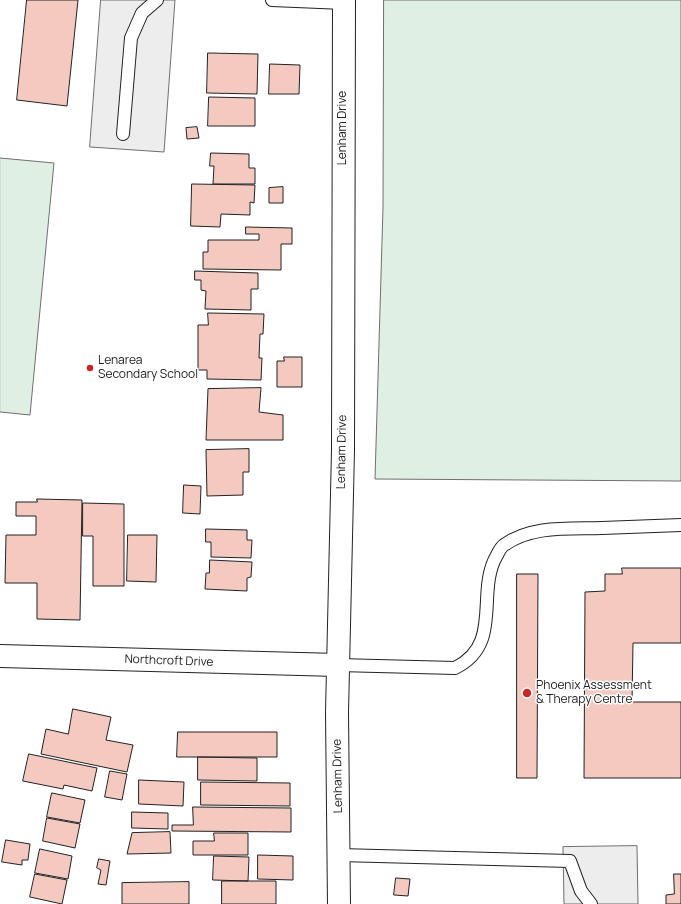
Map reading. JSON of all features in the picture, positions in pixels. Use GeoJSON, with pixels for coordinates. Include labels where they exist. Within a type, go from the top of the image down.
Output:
{"type":"FeatureCollection","features":[{"type":"Feature","properties":{"kind":"street","name":"Lenham Drive"},"geometry":{"type":"LineString","coordinates":[[339,904],[340,855],[338,665],[343,450],[344,1]]}},
{"type":"Feature","properties":{"kind":"street","name":"Northcroft Drive"},"geometry":{"type":"LineString","coordinates":[[0,656],[338,665]]}},
{"type":"Feature","properties":{"kind":"lane"},"geometry":{"type":"LineString","coordinates":[[123,134],[131,38],[142,13],[157,0]]}},
{"type":"Feature","properties":{"kind":"lane"},"geometry":{"type":"LineString","coordinates":[[272,0],[344,1]]}},
{"type":"Feature","properties":{"kind":"lane"},"geometry":{"type":"LineString","coordinates":[[338,665],[455,668],[467,662],[478,648],[485,632],[492,563],[503,545],[524,535],[550,530],[681,525]]}},
{"type":"Feature","properties":{"kind":"lane"},"geometry":{"type":"LineString","coordinates":[[340,855],[570,862],[581,891],[590,904]]}},
{"type":"Feature","properties":{"kind":"green space"},"geometry":{"type":"Polygon","coordinates":[[[384,0],[681,0],[681,481],[375,479],[383,208],[384,0]]]}},
{"type":"Feature","properties":{"kind":"green space"},"geometry":{"type":"Polygon","coordinates":[[[0,158],[54,163],[30,415],[0,412],[0,158]]]}},
{"type":"Feature","properties":{"kind":"shaded area"},"geometry":{"type":"Polygon","coordinates":[[[101,0],[175,0],[164,152],[90,147],[101,0]]]}},
{"type":"Feature","properties":{"kind":"shaded area"},"geometry":{"type":"Polygon","coordinates":[[[637,846],[638,904],[564,904],[563,847],[637,846]]]}},
{"type":"Feature","properties":{"kind":"building"},"geometry":{"type":"Polygon","coordinates":[[[27,0],[78,0],[67,106],[17,100],[27,0]]]}},
{"type":"Feature","properties":{"kind":"building"},"geometry":{"type":"Polygon","coordinates":[[[208,53],[258,54],[257,94],[207,93],[208,53]]]}},
{"type":"Feature","properties":{"kind":"building"},"geometry":{"type":"Polygon","coordinates":[[[270,64],[300,65],[299,94],[269,94],[270,64]]]}},
{"type":"Feature","properties":{"kind":"building"},"geometry":{"type":"Polygon","coordinates":[[[209,97],[255,98],[255,126],[208,126],[209,97]]]}},
{"type":"Feature","properties":{"kind":"building"},"geometry":{"type":"Polygon","coordinates":[[[197,127],[199,138],[187,139],[186,128],[197,127]]]}},
{"type":"Feature","properties":{"kind":"building"},"geometry":{"type":"Polygon","coordinates":[[[211,153],[249,154],[249,168],[255,168],[255,184],[213,184],[214,166],[210,166],[211,153]]]}},
{"type":"Feature","properties":{"kind":"building"},"geometry":{"type":"Polygon","coordinates":[[[192,184],[255,185],[254,203],[250,202],[250,215],[221,214],[220,227],[191,226],[192,184]]]}},
{"type":"Feature","properties":{"kind":"building"},"geometry":{"type":"Polygon","coordinates":[[[283,187],[283,203],[269,203],[269,188],[283,187]]]}},
{"type":"Feature","properties":{"kind":"building"},"geometry":{"type":"Polygon","coordinates":[[[246,227],[292,228],[292,244],[281,244],[281,270],[203,269],[203,252],[208,252],[208,240],[259,240],[259,234],[246,234],[246,227]]]}},
{"type":"Feature","properties":{"kind":"building"},"geometry":{"type":"Polygon","coordinates":[[[195,271],[258,273],[258,289],[251,289],[251,310],[205,309],[206,291],[201,290],[201,280],[195,280],[195,271]]]}},
{"type":"Feature","properties":{"kind":"building"},"geometry":{"type":"Polygon","coordinates":[[[208,313],[264,314],[263,334],[260,334],[259,358],[262,358],[261,380],[207,379],[207,370],[198,370],[198,325],[208,325],[208,313]]]}},
{"type":"Feature","properties":{"kind":"building"},"geometry":{"type":"Polygon","coordinates":[[[284,357],[302,357],[302,387],[277,387],[277,361],[284,361],[284,357]]]}},
{"type":"Feature","properties":{"kind":"building"},"geometry":{"type":"Polygon","coordinates":[[[261,388],[259,412],[283,415],[283,440],[206,440],[208,389],[261,388]]]}},
{"type":"Feature","properties":{"kind":"building"},"geometry":{"type":"Polygon","coordinates":[[[249,449],[249,472],[243,472],[243,495],[207,496],[206,450],[249,449]]]}},
{"type":"Feature","properties":{"kind":"building"},"geometry":{"type":"Polygon","coordinates":[[[184,485],[201,486],[200,514],[183,513],[184,485]]]}},
{"type":"Feature","properties":{"kind":"building"},"geometry":{"type":"Polygon","coordinates":[[[37,499],[82,500],[80,620],[37,619],[37,583],[5,583],[6,535],[36,535],[36,516],[16,516],[16,502],[37,502],[37,499]]]}},
{"type":"Feature","properties":{"kind":"building"},"geometry":{"type":"Polygon","coordinates":[[[83,503],[124,504],[124,586],[93,586],[93,536],[83,536],[83,503]]]}},
{"type":"Feature","properties":{"kind":"building"},"geometry":{"type":"Polygon","coordinates":[[[206,529],[247,530],[247,540],[252,540],[251,558],[211,557],[211,542],[206,542],[206,529]]]}},
{"type":"Feature","properties":{"kind":"building"},"geometry":{"type":"Polygon","coordinates":[[[128,535],[157,535],[156,582],[127,581],[128,535]]]}},
{"type":"Feature","properties":{"kind":"building"},"geometry":{"type":"Polygon","coordinates":[[[210,560],[252,562],[251,577],[247,578],[247,591],[205,589],[206,573],[209,573],[210,560]]]}},
{"type":"Feature","properties":{"kind":"building"},"geometry":{"type":"Polygon","coordinates":[[[622,568],[681,568],[681,643],[633,643],[632,702],[681,702],[681,778],[584,778],[585,592],[605,591],[605,574],[622,574],[622,568]]]}},
{"type":"Feature","properties":{"kind":"building"},"geometry":{"type":"Polygon","coordinates":[[[517,574],[538,574],[537,778],[517,778],[517,574]]]}},
{"type":"Feature","properties":{"kind":"building"},"geometry":{"type":"Polygon","coordinates":[[[73,709],[111,717],[106,740],[133,745],[127,772],[41,754],[46,729],[68,734],[73,709]]]}},
{"type":"Feature","properties":{"kind":"building"},"geometry":{"type":"Polygon","coordinates":[[[178,732],[277,732],[277,757],[177,757],[178,732]]]}},
{"type":"Feature","properties":{"kind":"building"},"geometry":{"type":"Polygon","coordinates":[[[29,754],[97,768],[92,791],[64,785],[63,789],[23,781],[29,754]]]}},
{"type":"Feature","properties":{"kind":"building"},"geometry":{"type":"Polygon","coordinates":[[[198,757],[257,758],[257,781],[198,780],[198,757]]]}},
{"type":"Feature","properties":{"kind":"building"},"geometry":{"type":"Polygon","coordinates":[[[110,771],[127,774],[122,800],[105,797],[110,771]]]}},
{"type":"Feature","properties":{"kind":"building"},"geometry":{"type":"Polygon","coordinates":[[[139,780],[184,782],[183,806],[139,804],[139,780]]]}},
{"type":"Feature","properties":{"kind":"building"},"geometry":{"type":"Polygon","coordinates":[[[201,782],[290,783],[290,806],[201,805],[201,782]]]}},
{"type":"Feature","properties":{"kind":"building"},"geometry":{"type":"Polygon","coordinates":[[[52,793],[85,800],[80,823],[47,817],[52,793]]]}},
{"type":"Feature","properties":{"kind":"building"},"geometry":{"type":"Polygon","coordinates":[[[193,807],[291,808],[291,832],[172,831],[172,825],[193,825],[193,807]]]}},
{"type":"Feature","properties":{"kind":"building"},"geometry":{"type":"Polygon","coordinates":[[[132,812],[168,813],[168,829],[132,828],[132,812]]]}},
{"type":"Feature","properties":{"kind":"building"},"geometry":{"type":"Polygon","coordinates":[[[47,818],[80,824],[75,848],[43,841],[47,818]]]}},
{"type":"Feature","properties":{"kind":"building"},"geometry":{"type":"Polygon","coordinates":[[[170,832],[171,853],[127,854],[132,833],[170,832]]]}},
{"type":"Feature","properties":{"kind":"building"},"geometry":{"type":"Polygon","coordinates":[[[214,833],[248,833],[248,855],[193,855],[193,841],[214,841],[214,833]]]}},
{"type":"Feature","properties":{"kind":"building"},"geometry":{"type":"Polygon","coordinates":[[[6,840],[30,844],[28,860],[22,860],[22,865],[2,862],[6,840]]]}},
{"type":"Feature","properties":{"kind":"building"},"geometry":{"type":"Polygon","coordinates":[[[40,849],[72,856],[68,879],[35,873],[40,849]]]}},
{"type":"Feature","properties":{"kind":"building"},"geometry":{"type":"Polygon","coordinates":[[[258,855],[293,856],[293,880],[258,879],[258,855]]]}},
{"type":"Feature","properties":{"kind":"building"},"geometry":{"type":"Polygon","coordinates":[[[214,856],[249,857],[248,881],[213,880],[214,856]]]}},
{"type":"Feature","properties":{"kind":"building"},"geometry":{"type":"Polygon","coordinates":[[[99,859],[110,861],[106,885],[98,884],[101,870],[97,868],[99,859]]]}},
{"type":"Feature","properties":{"kind":"building"},"geometry":{"type":"Polygon","coordinates":[[[35,874],[67,880],[62,904],[30,897],[35,874]]]}},
{"type":"Feature","properties":{"kind":"building"},"geometry":{"type":"Polygon","coordinates":[[[674,874],[681,874],[681,904],[666,904],[666,895],[674,894],[674,874]]]}},
{"type":"Feature","properties":{"kind":"building"},"geometry":{"type":"Polygon","coordinates":[[[396,878],[410,879],[408,896],[394,895],[396,878]]]}},
{"type":"Feature","properties":{"kind":"building"},"geometry":{"type":"Polygon","coordinates":[[[222,881],[276,881],[276,904],[222,904],[222,881]]]}},
{"type":"Feature","properties":{"kind":"building"},"geometry":{"type":"Polygon","coordinates":[[[189,882],[189,904],[122,904],[122,883],[189,882]]]}},
{"type":"Feature","properties":{"kind":"place","name":"Lenarea Secondary School"},"geometry":{"type":"Point","coordinates":[90,368]}},
{"type":"Feature","properties":{"kind":"place","name":"Phoenix Assessment & Therapy Centre"},"geometry":{"type":"Point","coordinates":[527,693]}}]}
